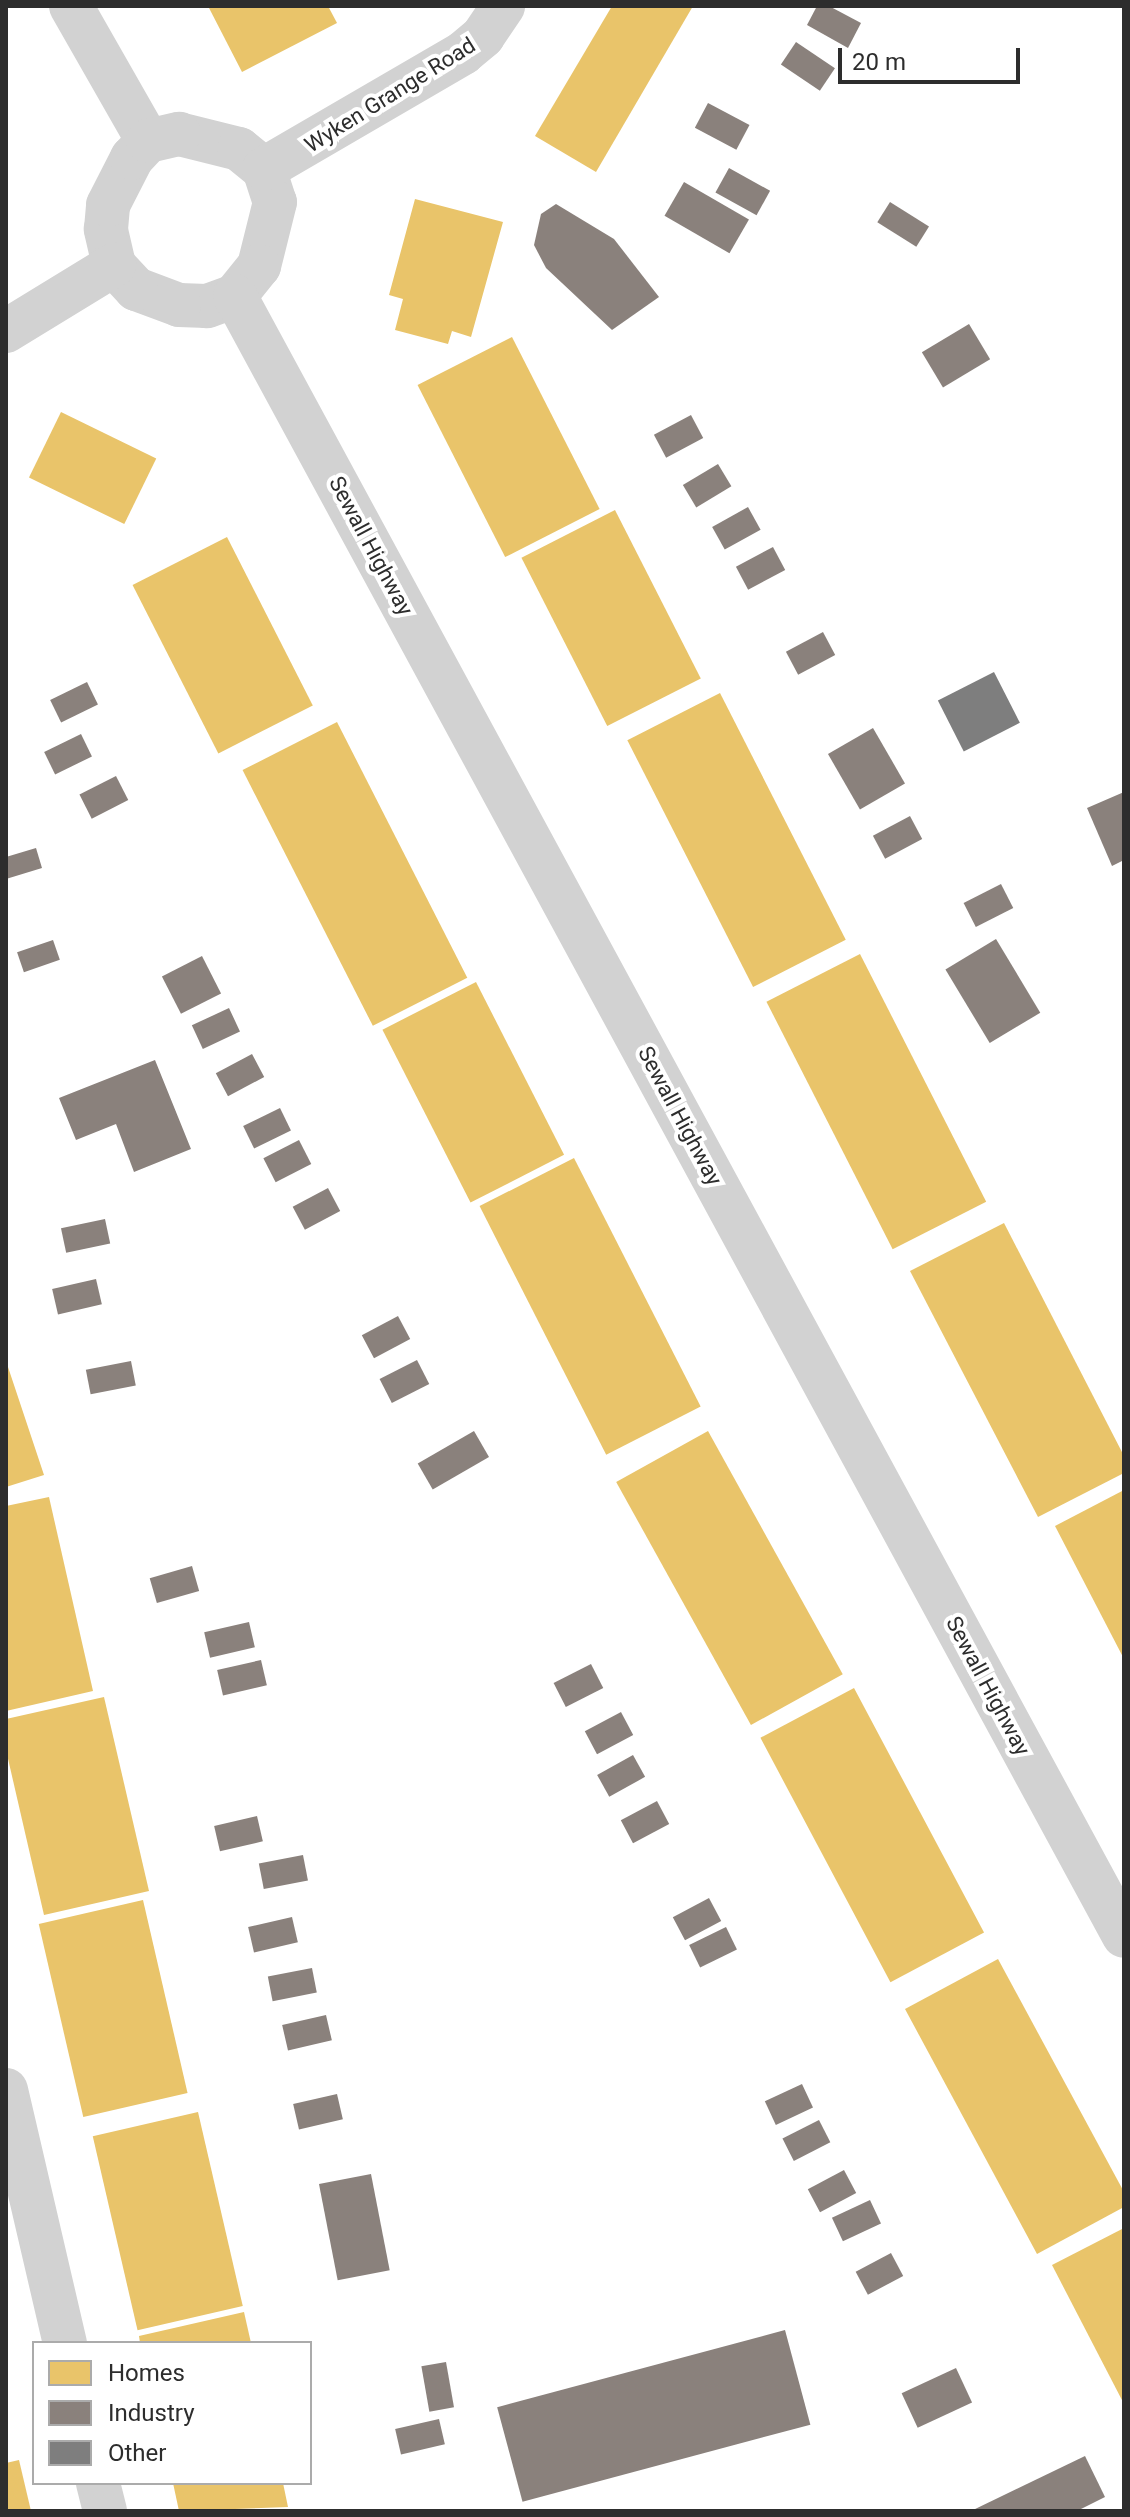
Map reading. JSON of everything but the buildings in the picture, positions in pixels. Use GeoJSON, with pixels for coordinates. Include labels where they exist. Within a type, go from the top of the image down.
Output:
{"type":"FeatureCollection","features":[{"type":"Feature","properties":{"kind":"street"},"geometry":{"type":"LineString","coordinates":[[71,6],[148,141]]}},
{"type":"Feature","properties":{"kind":"street","name":"Wyken Grange Road"},"geometry":{"type":"LineString","coordinates":[[264,169],[463,53],[483,36],[503,6]]}},
{"type":"Feature","properties":{"kind":"street"},"geometry":{"type":"LineString","coordinates":[[179,134],[206,137],[239,149],[264,169],[275,202],[271,233],[259,266],[235,296],[207,306],[179,305],[136,289],[114,265],[106,229],[108,205],[120,177],[148,141],[179,134]]}},
{"type":"Feature","properties":{"kind":"street"},"geometry":{"type":"LineString","coordinates":[[6,331],[114,265]]}},
{"type":"Feature","properties":{"kind":"street","name":"Sewall Highway"},"geometry":{"type":"LineString","coordinates":[[235,296],[1124,1936]]}},
{"type":"Feature","properties":{"kind":"street"},"geometry":{"type":"LineString","coordinates":[[6,2090],[65,2341]]}},
{"type":"Feature","properties":{"kind":"street"},"geometry":{"type":"LineString","coordinates":[[98,2485],[105,2511]]}}]}
